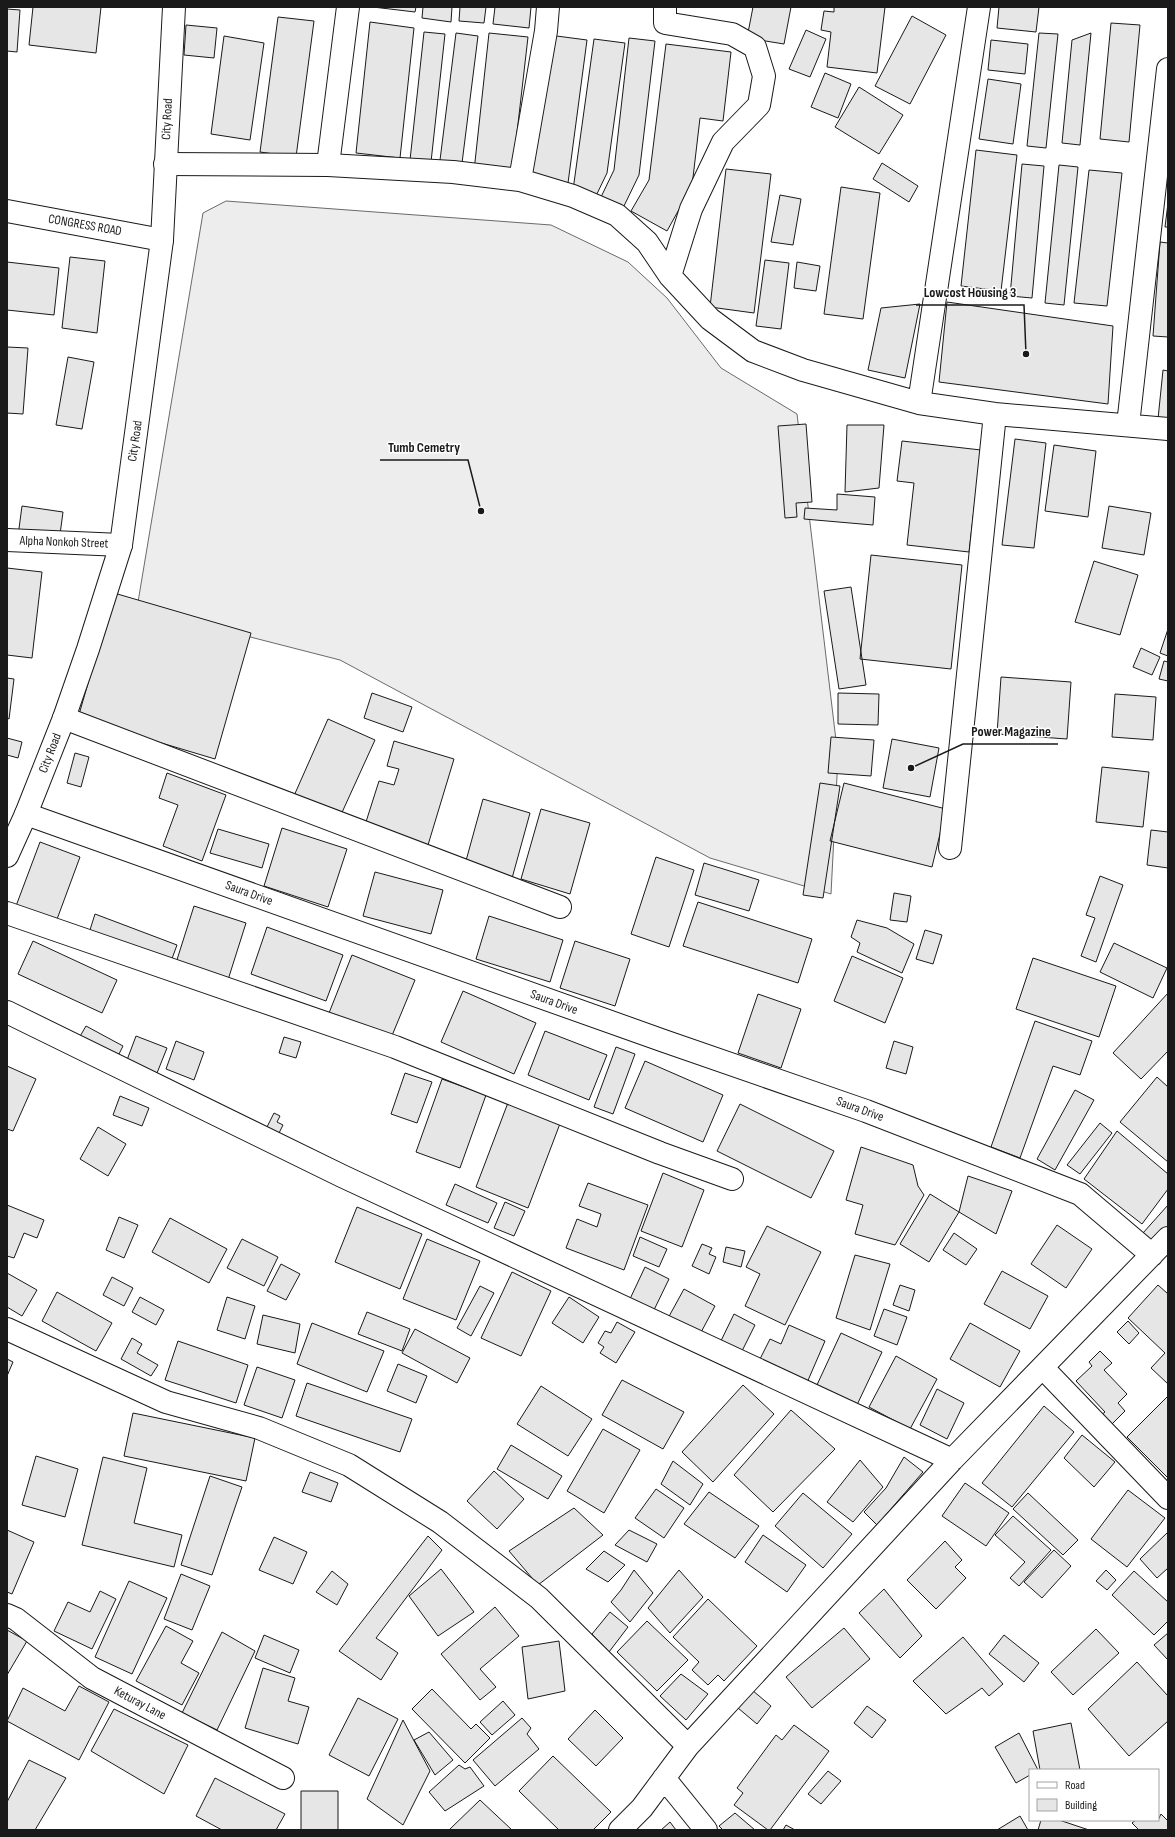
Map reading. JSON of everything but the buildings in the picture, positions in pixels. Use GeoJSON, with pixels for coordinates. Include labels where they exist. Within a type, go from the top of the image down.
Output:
{"type":"FeatureCollection","features":[{"type":"Feature","properties":{"kind":"street","name":"City Road"},"geometry":{"type":"LineString","coordinates":[[7,856],[26,814],[64,718],[88,649],[121,545],[162,240],[174,7]]}},
{"type":"Feature","properties":{"kind":"street"},"geometry":{"type":"LineString","coordinates":[[328,165],[348,7]]}},
{"type":"Feature","properties":{"kind":"street"},"geometry":{"type":"LineString","coordinates":[[520,180],[546,31],[548,7]]}},
{"type":"Feature","properties":{"kind":"street"},"geometry":{"type":"LineString","coordinates":[[666,7],[666,23],[732,34],[755,47],[764,76],[759,105],[723,142],[716,155],[691,209],[670,276]]}},
{"type":"Feature","properties":{"kind":"street"},"geometry":{"type":"LineString","coordinates":[[919,403],[979,7]]}},
{"type":"Feature","properties":{"kind":"street"},"geometry":{"type":"LineString","coordinates":[[1128,425],[1168,69]]}},
{"type":"Feature","properties":{"kind":"street"},"geometry":{"type":"LineString","coordinates":[[165,164],[328,165],[453,172],[520,180],[573,196],[617,215],[647,242],[670,276],[710,320],[753,351],[803,370],[919,403],[995,414],[1168,429]]}},
{"type":"Feature","properties":{"kind":"street","name":"CONGRESS ROAD"},"geometry":{"type":"LineString","coordinates":[[7,211],[162,240]]}},
{"type":"Feature","properties":{"kind":"street"},"geometry":{"type":"LineString","coordinates":[[950,848],[995,414]]}},
{"type":"Feature","properties":{"kind":"street","name":"Alpha Nonkoh Street"},"geometry":{"type":"LineString","coordinates":[[7,540],[121,545]]}},
{"type":"Feature","properties":{"kind":"street"},"geometry":{"type":"LineString","coordinates":[[64,718],[560,907]]}},
{"type":"Feature","properties":{"kind":"street","name":"Saura Drive"},"geometry":{"type":"LineString","coordinates":[[26,814],[656,1038],[866,1110],[1080,1194],[1152,1254]]}},
{"type":"Feature","properties":{"kind":"street"},"geometry":{"type":"LineString","coordinates":[[7,913],[395,1047],[660,1153],[732,1179]]}},
{"type":"Feature","properties":{"kind":"street"},"geometry":{"type":"LineString","coordinates":[[7,1012],[342,1176],[952,1460]]}},
{"type":"Feature","properties":{"kind":"street"},"geometry":{"type":"LineString","coordinates":[[620,1830],[642,1808],[688,1746],[952,1460],[1168,1238]]}},
{"type":"Feature","properties":{"kind":"street"},"geometry":{"type":"LineString","coordinates":[[7,1329],[166,1402],[259,1428],[349,1465],[440,1522],[539,1598],[688,1746]]}},
{"type":"Feature","properties":{"kind":"street"},"geometry":{"type":"LineString","coordinates":[[1043,1368],[1168,1498]]}},
{"type":"Feature","properties":{"kind":"street","name":"Keturay Lane"},"geometry":{"type":"LineString","coordinates":[[7,1614],[16,1619],[92,1678],[283,1778]]}},
{"type":"Feature","properties":{"kind":"street"},"geometry":{"type":"LineString","coordinates":[[664,1778],[706,1830]]}},
{"type":"Feature","properties":{"kind":"shaded area"},"geometry":{"type":"Polygon","coordinates":[[[226,201],[551,225],[628,262],[667,298],[721,368],[797,414],[838,757],[831,894],[710,858],[340,660],[137,608],[203,213],[226,201]]]}},
{"type":"Feature","properties":{"kind":"place","name":"Lowcost Housing 3"},"geometry":{"type":"Point","coordinates":[1026,354]}},
{"type":"Feature","properties":{"kind":"place","name":"Tumb Cemetry"},"geometry":{"type":"Point","coordinates":[481,511]}},
{"type":"Feature","properties":{"kind":"place","name":"Power Magazine"},"geometry":{"type":"Point","coordinates":[911,768]}}]}
